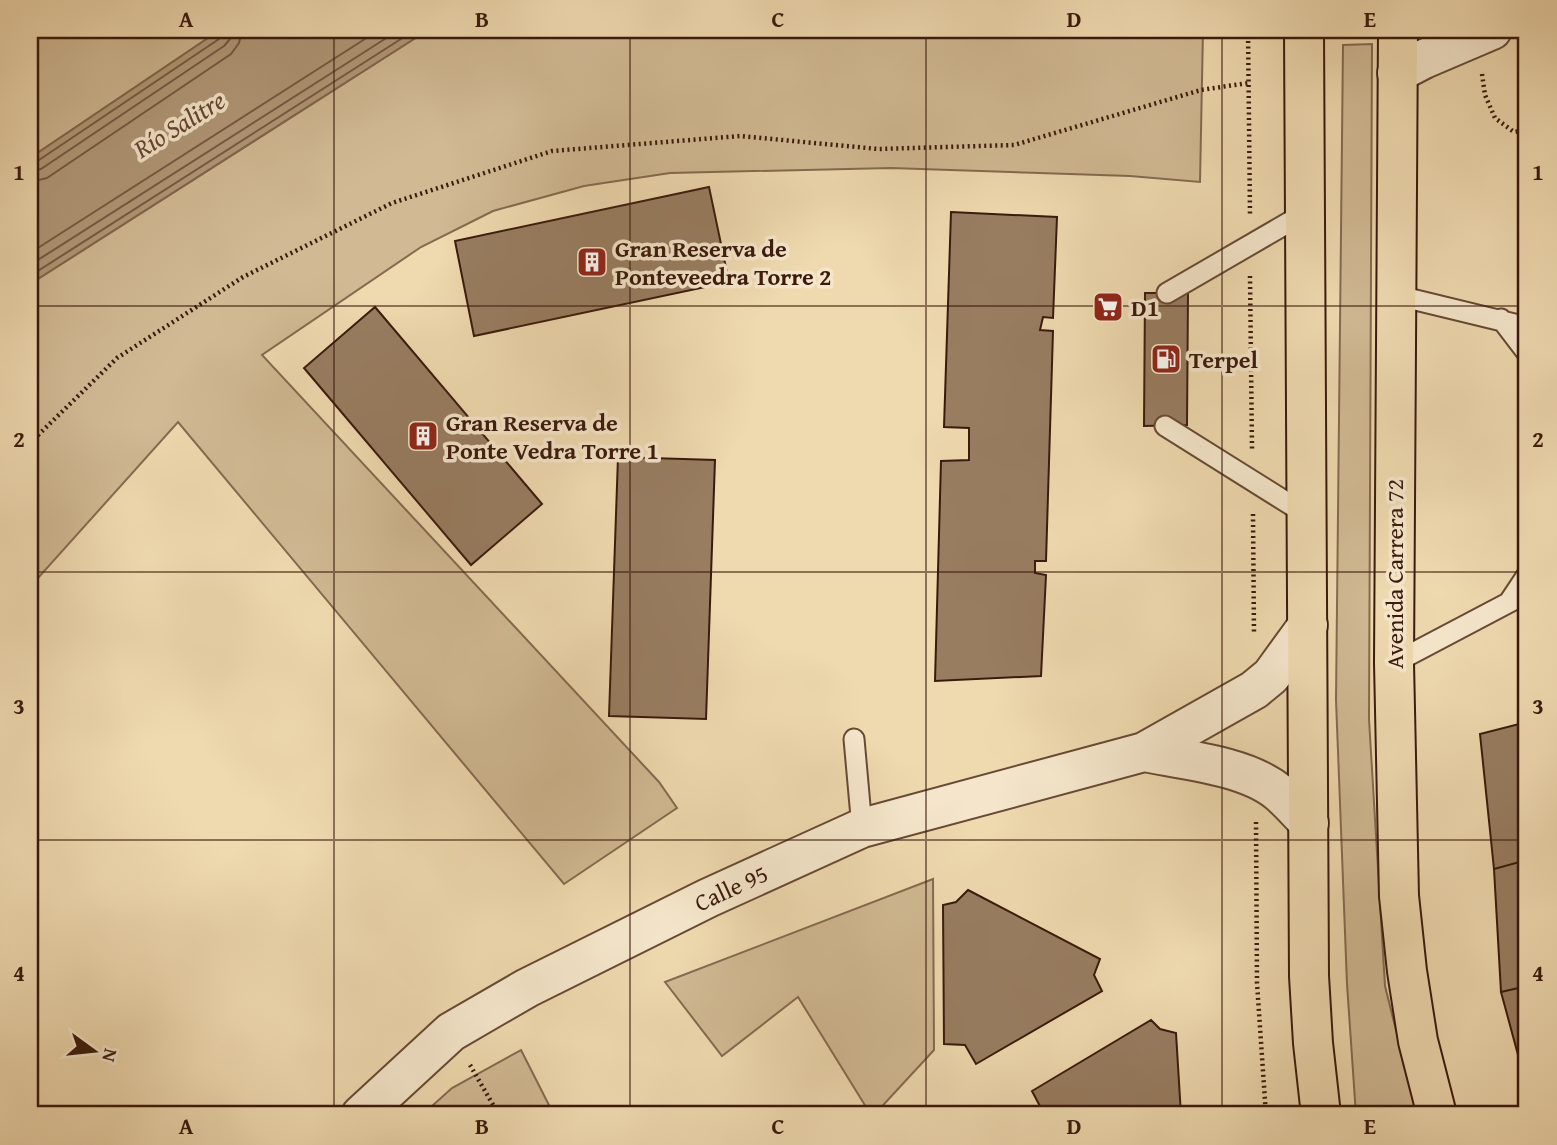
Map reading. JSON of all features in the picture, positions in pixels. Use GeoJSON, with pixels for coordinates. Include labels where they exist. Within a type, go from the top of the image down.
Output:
{"type":"FeatureCollection","features":[{"type":"Feature","properties":{"kind":"highway","name":"Avenida Carrera 72"},"geometry":{"type":"LineString","coordinates":[[1398,30],[1394,663],[1399,896],[1418,1041],[1437,1115]]}},
{"type":"Feature","properties":{"kind":"highway"},"geometry":{"type":"LineString","coordinates":[[1304,33],[1309,976],[1321,1115]]}},
{"type":"Feature","properties":{"kind":"street"},"geometry":{"type":"LineString","coordinates":[[1397,72],[1486,47]]}},
{"type":"Feature","properties":{"kind":"street","name":"Calle 95"},"geometry":{"type":"LineString","coordinates":[[361,1115],[451,1032],[527,988],[708,898],[862,828],[1144,752],[1254,690],[1271,676],[1308,625]]}},
{"type":"Feature","properties":{"kind":"street","name":"Calle 95"},"geometry":{"type":"LineString","coordinates":[[1144,752],[1215,766],[1255,778],[1277,791],[1309,823]]}},
{"type":"Feature","properties":{"kind":"lane"},"geometry":{"type":"LineString","coordinates":[[1167,293],[1305,213]]}},
{"type":"Feature","properties":{"kind":"lane"},"geometry":{"type":"LineString","coordinates":[[1395,295],[1527,327]]}},
{"type":"Feature","properties":{"kind":"lane"},"geometry":{"type":"LineString","coordinates":[[1501,320],[1527,353]]}},
{"type":"Feature","properties":{"kind":"lane"},"geometry":{"type":"LineString","coordinates":[[1165,426],[1307,514]]}},
{"type":"Feature","properties":{"kind":"lane"},"geometry":{"type":"LineString","coordinates":[[1508,603],[1527,575]]}},
{"type":"Feature","properties":{"kind":"lane"},"geometry":{"type":"LineString","coordinates":[[1394,663],[1527,593]]}},
{"type":"Feature","properties":{"kind":"lane"},"geometry":{"type":"LineString","coordinates":[[854,740],[862,828]]}},
{"type":"Feature","properties":{"kind":"path"},"geometry":{"type":"LineString","coordinates":[[1248,30],[1254,646]]}},
{"type":"Feature","properties":{"kind":"path"},"geometry":{"type":"LineString","coordinates":[[1486,47],[1485,95],[1494,118],[1514,132],[1527,130]]}},
{"type":"Feature","properties":{"kind":"path"},"geometry":{"type":"LineString","coordinates":[[30,443],[117,358],[243,277],[392,203],[552,150],[740,136],[878,149],[1014,145],[1201,90],[1248,83]]}},
{"type":"Feature","properties":{"kind":"path"},"geometry":{"type":"LineString","coordinates":[[1255,813],[1257,983],[1266,1115]]}},
{"type":"Feature","properties":{"kind":"path"},"geometry":{"type":"LineString","coordinates":[[451,1032],[499,1115]]}},
{"type":"Feature","properties":{"kind":"shaded area"},"geometry":{"type":"Polygon","coordinates":[[[30,30],[220,30],[30,158],[30,30]]]}},
{"type":"Feature","properties":{"kind":"shaded area"},"geometry":{"type":"Polygon","coordinates":[[[428,30],[1203,30],[1200,182],[1130,176],[891,168],[670,173],[584,186],[493,211],[421,247],[262,355],[659,782],[677,808],[564,884],[178,422],[30,587],[30,284],[428,30]]]}},
{"type":"Feature","properties":{"kind":"shaded area"},"geometry":{"type":"Polygon","coordinates":[[[1372,44],[1369,719],[1385,986],[1417,1115],[1356,1115],[1347,984],[1336,700],[1343,45],[1372,44]]]}},
{"type":"Feature","properties":{"kind":"shaded area"},"geometry":{"type":"Polygon","coordinates":[[[933,879],[934,1050],[874,1115],[871,1115],[798,997],[722,1056],[665,982],[933,879]]]}},
{"type":"Feature","properties":{"kind":"shaded area"},"geometry":{"type":"Polygon","coordinates":[[[521,1050],[554,1115],[422,1115],[452,1088],[521,1050]]]}},
{"type":"Feature","properties":{"kind":"water","name":"Río Salitre"},"geometry":{"type":"Polygon","coordinates":[[[220,30],[428,30],[30,284],[30,158],[220,30]]]}},
{"type":"Feature","properties":{"kind":"building","name":"Gran Reserva de Ponteveedra Torre 2"},"geometry":{"type":"Polygon","coordinates":[[[709,187],[729,282],[474,336],[455,241],[709,187]]]}},
{"type":"Feature","properties":{"kind":"building"},"geometry":{"type":"Polygon","coordinates":[[[951,212],[1057,217],[1053,318],[1043,317],[1040,330],[1053,331],[1046,561],[1035,561],[1035,573],[1046,575],[1041,676],[935,681],[941,461],[969,460],[969,428],[944,427],[951,212]]]}},
{"type":"Feature","properties":{"kind":"building","name":"Terpel"},"geometry":{"type":"Polygon","coordinates":[[[1145,293],[1188,293],[1187,425],[1144,426],[1145,293]]]}},
{"type":"Feature","properties":{"kind":"building","name":"Gran Reserva de Ponte Vedra Torre 1"},"geometry":{"type":"Polygon","coordinates":[[[375,307],[542,504],[471,565],[304,368],[375,307]]]}},
{"type":"Feature","properties":{"kind":"building"},"geometry":{"type":"Polygon","coordinates":[[[618,457],[715,460],[706,719],[609,716],[618,457]]]}},
{"type":"Feature","properties":{"kind":"building"},"geometry":{"type":"Polygon","coordinates":[[[1527,722],[1527,860],[1494,869],[1480,734],[1527,722]]]}},
{"type":"Feature","properties":{"kind":"building"},"geometry":{"type":"Polygon","coordinates":[[[1527,860],[1527,986],[1501,992],[1494,869],[1527,860]]]}},
{"type":"Feature","properties":{"kind":"building"},"geometry":{"type":"Polygon","coordinates":[[[968,890],[1100,959],[1094,975],[1102,991],[976,1064],[965,1045],[944,1044],[943,905],[956,902],[968,890]]]}},
{"type":"Feature","properties":{"kind":"building"},"geometry":{"type":"Polygon","coordinates":[[[1527,986],[1527,1088],[1501,992],[1527,986]]]}},
{"type":"Feature","properties":{"kind":"building"},"geometry":{"type":"Polygon","coordinates":[[[1151,1020],[1160,1029],[1176,1033],[1181,1115],[1039,1115],[1042,1110],[1032,1091],[1151,1020]]]}},
{"type":"Feature","properties":{"kind":"place","name":"Gran Reserva de Ponteveedra Torre 2"},"geometry":{"type":"Point","coordinates":[592,262]}},
{"type":"Feature","properties":{"kind":"place","name":"D1"},"geometry":{"type":"Point","coordinates":[1108,307]}},
{"type":"Feature","properties":{"kind":"place","name":"Terpel"},"geometry":{"type":"Point","coordinates":[1166,359]}},
{"type":"Feature","properties":{"kind":"place","name":"Gran Reserva de Ponte Vedra Torre 1"},"geometry":{"type":"Point","coordinates":[423,436]}}]}
